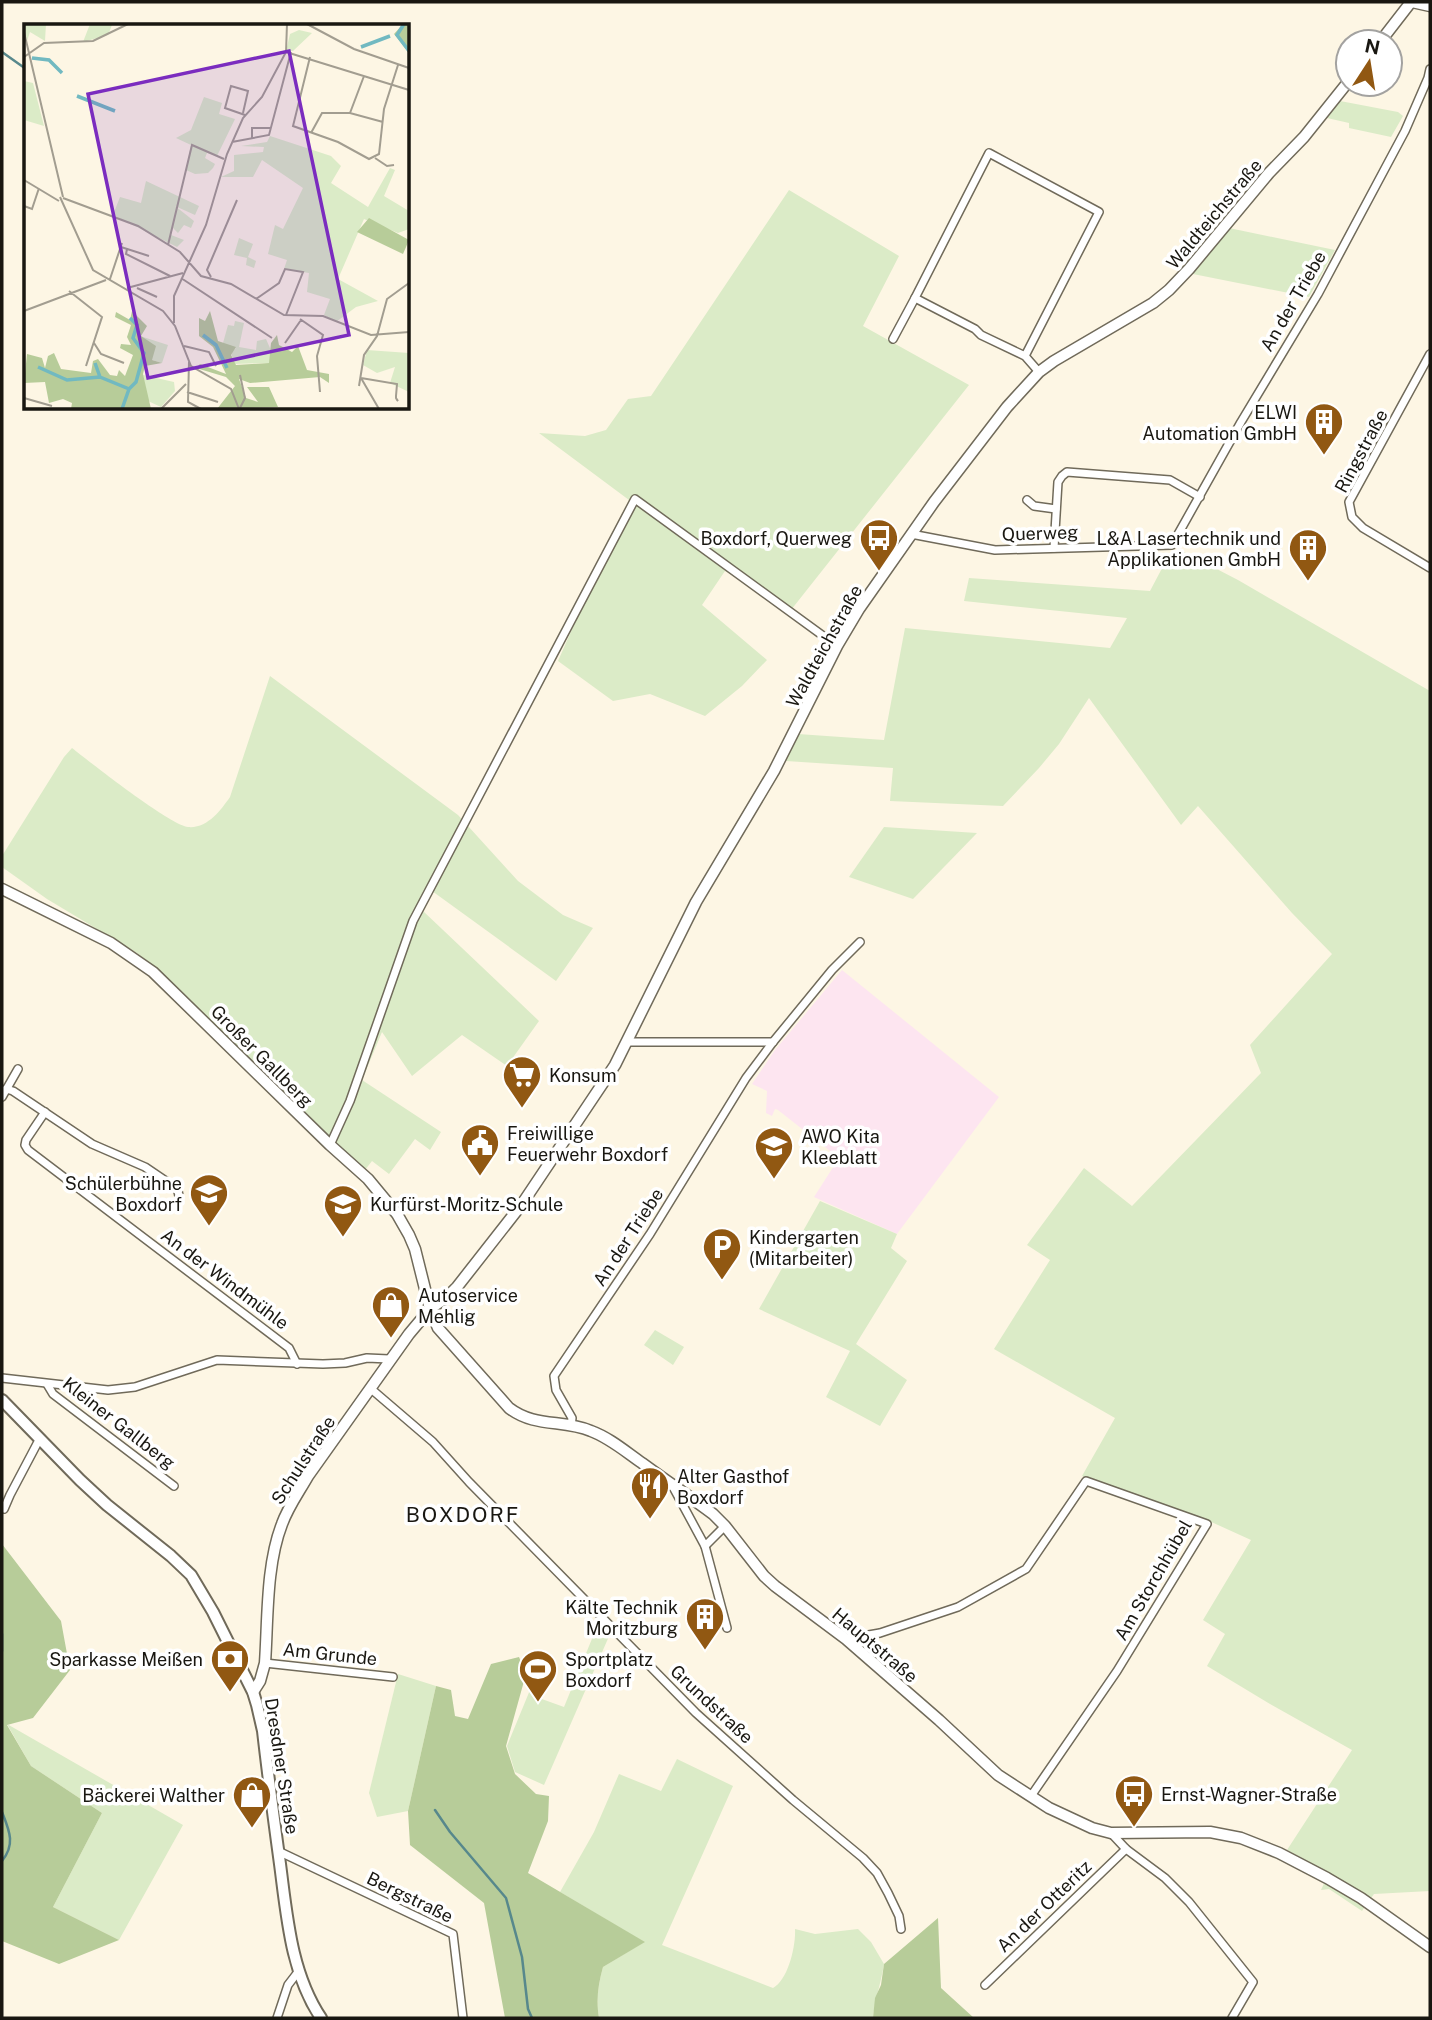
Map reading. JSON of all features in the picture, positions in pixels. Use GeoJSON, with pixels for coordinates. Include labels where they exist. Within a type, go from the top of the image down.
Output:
{"type":"FeatureCollection","features":[{"type":"Feature","properties":{"kind":"main road","name":"Dresdner Straße"},"geometry":{"type":"LineString","coordinates":[[2,1400],[39,1440],[107,1505],[191,1575],[213,1612],[253,1692],[261,1723],[298,1972],[311,2003],[321,2018]]}},
{"type":"Feature","properties":{"kind":"street"},"geometry":{"type":"LineString","coordinates":[[1391,28],[1411,2],[1430,6]]}},
{"type":"Feature","properties":{"kind":"street","name":"An der Triebe"},"geometry":{"type":"LineString","coordinates":[[1172,545],[1241,422],[1318,294],[1405,131],[1430,69]]}},
{"type":"Feature","properties":{"kind":"street","name":"Waldteichstraße"},"geometry":{"type":"LineString","coordinates":[[430,1309],[457,1287],[522,1204],[615,1065],[696,902],[774,771],[837,646],[911,534],[1007,407],[1040,372],[1153,303],[1169,289],[1335,98]]}},
{"type":"Feature","properties":{"kind":"street"},"geometry":{"type":"LineString","coordinates":[[893,339],[989,153],[1098,212],[1026,356]]}},
{"type":"Feature","properties":{"kind":"street"},"geometry":{"type":"LineString","coordinates":[[915,298],[975,329],[981,335],[1026,356],[1040,372]]}},
{"type":"Feature","properties":{"kind":"street","name":"Ringstraße"},"geometry":{"type":"LineString","coordinates":[[1430,354],[1349,502],[1352,517],[1363,528],[1430,568]]}},
{"type":"Feature","properties":{"kind":"street"},"geometry":{"type":"LineString","coordinates":[[1054,548],[1058,482],[1067,472],[1170,481],[1200,497]]}},
{"type":"Feature","properties":{"kind":"street"},"geometry":{"type":"LineString","coordinates":[[330,1145],[350,1101],[413,921],[635,499],[837,646]]}},
{"type":"Feature","properties":{"kind":"street"},"geometry":{"type":"LineString","coordinates":[[1027,500],[1034,506],[1056,509]]}},
{"type":"Feature","properties":{"kind":"street","name":"Querweg"},"geometry":{"type":"LineString","coordinates":[[911,534],[995,550],[1172,545]]}},
{"type":"Feature","properties":{"kind":"street","name":"Großer Gallberg"},"geometry":{"type":"LineString","coordinates":[[2,889],[111,943],[153,972],[368,1180],[397,1214],[415,1249],[430,1309]]}},
{"type":"Feature","properties":{"kind":"street","name":"An der Triebe"},"geometry":{"type":"LineString","coordinates":[[572,1426],[572,1418],[556,1390],[554,1376],[650,1234],[746,1079],[832,970],[860,942]]}},
{"type":"Feature","properties":{"kind":"street"},"geometry":{"type":"LineString","coordinates":[[628,1042],[771,1044]]}},
{"type":"Feature","properties":{"kind":"street"},"geometry":{"type":"LineString","coordinates":[[2,1097],[18,1069]]}},
{"type":"Feature","properties":{"kind":"street"},"geometry":{"type":"LineString","coordinates":[[6,1089],[92,1144],[145,1167],[173,1186],[179,1196]]}},
{"type":"Feature","properties":{"kind":"street","name":"An der Windmühle"},"geometry":{"type":"LineString","coordinates":[[44,1112],[26,1140],[27,1150],[289,1348],[297,1364]]}},
{"type":"Feature","properties":{"kind":"street","name":"Schulstraße"},"geometry":{"type":"LineString","coordinates":[[253,1692],[261,1681],[265,1664],[271,1572],[282,1524],[308,1476],[389,1359],[430,1309]]}},
{"type":"Feature","properties":{"kind":"street","name":"Hauptstraße"},"geometry":{"type":"LineString","coordinates":[[430,1309],[438,1328],[509,1408],[520,1416],[536,1421],[595,1432],[713,1514],[764,1576],[846,1639],[999,1774],[1031,1796],[1068,1817],[1111,1833],[1210,1832],[1241,1838],[1279,1853],[1362,1898],[1430,1947]]}},
{"type":"Feature","properties":{"kind":"street","name":"Kleiner Gallberg"},"geometry":{"type":"LineString","coordinates":[[2,1378],[108,1390],[135,1387],[217,1360],[297,1364],[345,1363],[366,1358],[389,1359]]}},
{"type":"Feature","properties":{"kind":"street","name":"Kleiner Gallberg"},"geometry":{"type":"LineString","coordinates":[[47,1384],[53,1394],[174,1486]]}},
{"type":"Feature","properties":{"kind":"street","name":"Grundstraße"},"geometry":{"type":"LineString","coordinates":[[370,1388],[433,1442],[696,1713],[863,1858],[877,1873],[888,1893],[899,1916],[901,1929]]}},
{"type":"Feature","properties":{"kind":"street"},"geometry":{"type":"LineString","coordinates":[[4,1509],[39,1440]]}},
{"type":"Feature","properties":{"kind":"street","name":"Am Storchhübel"},"geometry":{"type":"LineString","coordinates":[[846,1639],[880,1633],[958,1607],[1026,1569],[1086,1481],[1207,1524],[1117,1671],[1031,1796]]}},
{"type":"Feature","properties":{"kind":"street"},"geometry":{"type":"LineString","coordinates":[[671,1484],[705,1546],[727,1628]]}},
{"type":"Feature","properties":{"kind":"street"},"geometry":{"type":"LineString","coordinates":[[705,1546],[725,1526]]}},
{"type":"Feature","properties":{"kind":"street","name":"Am Grunde"},"geometry":{"type":"LineString","coordinates":[[265,1664],[393,1677]]}},
{"type":"Feature","properties":{"kind":"street"},"geometry":{"type":"LineString","coordinates":[[1111,1833],[1189,1902],[1253,1982],[1232,2018]]}},
{"type":"Feature","properties":{"kind":"street","name":"An der Otteritz"},"geometry":{"type":"LineString","coordinates":[[985,1985],[1126,1849]]}},
{"type":"Feature","properties":{"kind":"street","name":"Bergstraße"},"geometry":{"type":"LineString","coordinates":[[278,1851],[453,1934],[463,2018]]}},
{"type":"Feature","properties":{"kind":"street"},"geometry":{"type":"LineString","coordinates":[[277,2018],[288,1985],[298,1972]]}},
{"type":"Feature","properties":{"kind":"shaded area"},"geometry":{"type":"Polygon","coordinates":[[[842,970],[999,1097],[897,1234],[814,1197],[839,1158],[778,1110],[775,1109],[772,1116],[766,1113],[767,1091],[752,1084],[775,1050],[842,970]]]}},
{"type":"Feature","properties":{"kind":"green space"},"geometry":{"type":"Polygon","coordinates":[[[1340,101],[1398,112],[1403,116],[1391,137],[1349,128],[1349,123],[1327,118],[1340,101]]]}},
{"type":"Feature","properties":{"kind":"green space"},"geometry":{"type":"Polygon","coordinates":[[[789,190],[899,256],[863,326],[969,385],[791,610],[725,571],[702,605],[767,660],[742,686],[705,716],[650,694],[613,701],[558,661],[629,500],[539,433],[585,436],[606,430],[628,399],[651,396],[789,190]]]}},
{"type":"Feature","properties":{"kind":"green space"},"geometry":{"type":"Polygon","coordinates":[[[1229,228],[1335,250],[1309,297],[1193,274],[1229,228]]]}},
{"type":"Feature","properties":{"kind":"green space"},"geometry":{"type":"Polygon","coordinates":[[[1182,551],[1238,580],[1430,691],[1430,1891],[1374,1894],[1362,1911],[1329,1889],[1321,1890],[1329,1873],[1287,1850],[1352,1750],[1207,1666],[1225,1634],[1203,1620],[1251,1540],[1207,1520],[1082,1476],[1115,1418],[994,1349],[1050,1260],[1027,1245],[1084,1168],[1132,1206],[1261,1073],[1250,1045],[1332,954],[1292,913],[1198,806],[1181,825],[1089,698],[1059,744],[1003,806],[890,801],[893,768],[786,761],[798,734],[884,740],[905,628],[1110,648],[1127,618],[964,601],[969,578],[1150,591],[1169,555],[1182,551]]]}},
{"type":"Feature","properties":{"kind":"green space"},"geometry":{"type":"Polygon","coordinates":[[[270,676],[458,815],[518,881],[563,915],[593,928],[556,981],[432,891],[423,911],[539,1021],[507,1066],[462,1035],[412,1076],[382,1032],[362,1080],[441,1132],[430,1150],[415,1139],[389,1174],[372,1161],[365,1170],[335,1144],[358,1089],[330,1138],[185,995],[137,953],[47,899],[2,867],[2,856],[72,748],[130,792],[179,824],[195,827],[207,822],[230,797],[270,676]]]}},
{"type":"Feature","properties":{"kind":"green space"},"geometry":{"type":"Polygon","coordinates":[[[884,827],[977,833],[913,899],[849,877],[884,827]]]}},
{"type":"Feature","properties":{"kind":"green space"},"geometry":{"type":"Polygon","coordinates":[[[820,1201],[897,1234],[891,1248],[907,1261],[856,1344],[907,1380],[880,1426],[826,1397],[850,1351],[759,1309],[820,1201]]]}},
{"type":"Feature","properties":{"kind":"green space"},"geometry":{"type":"Polygon","coordinates":[[[655,1330],[684,1347],[673,1365],[644,1345],[655,1330]]]}},
{"type":"Feature","properties":{"kind":"green space"},"geometry":{"type":"Polygon","coordinates":[[[2,1544],[61,1621],[70,1670],[33,1718],[7,1725],[31,1766],[102,1813],[53,1907],[119,1940],[59,1964],[2,1941],[2,1544]]]}},
{"type":"Feature","properties":{"kind":"green space","name":"Sportplatz Boxdorf"},"geometry":{"type":"Polygon","coordinates":[[[596,1629],[610,1634],[544,1785],[515,1772],[507,1746],[530,1690],[540,1694],[539,1698],[564,1707],[596,1629]]]}},
{"type":"Feature","properties":{"kind":"green space"},"geometry":{"type":"Polygon","coordinates":[[[519,1657],[526,1674],[506,1746],[515,1774],[536,1794],[549,1796],[548,1821],[528,1873],[645,1942],[603,1967],[598,1993],[599,2018],[505,2018],[484,1903],[410,1845],[408,1811],[436,1686],[451,1690],[455,1716],[468,1719],[491,1664],[519,1657]]]}},
{"type":"Feature","properties":{"kind":"green space"},"geometry":{"type":"Polygon","coordinates":[[[398,1674],[436,1686],[408,1811],[377,1817],[369,1793],[398,1674]]]}},
{"type":"Feature","properties":{"kind":"green space"},"geometry":{"type":"Polygon","coordinates":[[[7,1724],[183,1825],[119,1940],[53,1907],[102,1813],[31,1766],[7,1724]]]}},
{"type":"Feature","properties":{"kind":"green space"},"geometry":{"type":"Polygon","coordinates":[[[677,1759],[733,1786],[662,1945],[773,1988],[783,1978],[790,1962],[795,1929],[815,1934],[858,1929],[871,1942],[884,1964],[873,2018],[599,2018],[598,1992],[603,1967],[644,1942],[560,1892],[594,1832],[619,1774],[661,1791],[677,1759]]]}},
{"type":"Feature","properties":{"kind":"green space"},"geometry":{"type":"Polygon","coordinates":[[[938,1918],[941,1988],[974,2018],[873,2018],[884,1964],[938,1918]]]}},
{"type":"Feature","properties":{"kind":"waterway"},"geometry":{"type":"LineString","coordinates":[[2,52],[24,68]]}},
{"type":"Feature","properties":{"kind":"waterway"},"geometry":{"type":"LineString","coordinates":[[2,1634],[2,1651]]}},
{"type":"Feature","properties":{"kind":"waterway"},"geometry":{"type":"LineString","coordinates":[[435,1810],[450,1832],[506,1898],[522,1957],[528,2009],[532,2018]]}},
{"type":"Feature","properties":{"kind":"waterway"},"geometry":{"type":"LineString","coordinates":[[2,1812],[10,1843],[2,1861]]}},
{"type":"Feature","properties":{"kind":"place","name":"ELWI Automation GmbH"},"geometry":{"type":"Point","coordinates":[1324,456]}},
{"type":"Feature","properties":{"kind":"place","name":"Boxdorf, Querweg"},"geometry":{"type":"Point","coordinates":[879,572]}},
{"type":"Feature","properties":{"kind":"place","name":"L&A Lasertechnik und Applikationen GmbH"},"geometry":{"type":"Point","coordinates":[1308,582]}},
{"type":"Feature","properties":{"kind":"place","name":"Konsum"},"geometry":{"type":"Point","coordinates":[522,1109]}},
{"type":"Feature","properties":{"kind":"place","name":"Freiwillige Feuerwehr Boxdorf"},"geometry":{"type":"Point","coordinates":[480,1177]}},
{"type":"Feature","properties":{"kind":"place","name":"AWO Kita Kleeblatt"},"geometry":{"type":"Point","coordinates":[774,1180]}},
{"type":"Feature","properties":{"kind":"place","name":"Schülerbühne Boxdorf"},"geometry":{"type":"Point","coordinates":[209,1227]}},
{"type":"Feature","properties":{"kind":"place","name":"Kurfürst-Moritz-Schule"},"geometry":{"type":"Point","coordinates":[343,1238]}},
{"type":"Feature","properties":{"kind":"place","name":"Kindergarten (Mitarbeiter)"},"geometry":{"type":"Point","coordinates":[722,1281]}},
{"type":"Feature","properties":{"kind":"place","name":"Autoservice Mehlig"},"geometry":{"type":"Point","coordinates":[391,1339]}},
{"type":"Feature","properties":{"kind":"place","name":"Alter Gasthof Boxdorf"},"geometry":{"type":"Point","coordinates":[650,1520]}},
{"type":"Feature","properties":{"kind":"place","name":"Kälte Technik Moritzburg"},"geometry":{"type":"Point","coordinates":[705,1651]}},
{"type":"Feature","properties":{"kind":"place","name":"Sparkasse Meißen"},"geometry":{"type":"Point","coordinates":[230,1693]}},
{"type":"Feature","properties":{"kind":"place","name":"Sportplatz Boxdorf"},"geometry":{"type":"Point","coordinates":[538,1703]}},
{"type":"Feature","properties":{"kind":"place","name":"Ernst-Wagner-Straße"},"geometry":{"type":"Point","coordinates":[1134,1828]}},
{"type":"Feature","properties":{"kind":"place","name":"Bäckerei Walther"},"geometry":{"type":"Point","coordinates":[252,1829]}},
{"type":"Feature","properties":{"kind":"district","name":"BOXDORF"},"geometry":{"type":"Point","coordinates":[463,1514]}}]}
